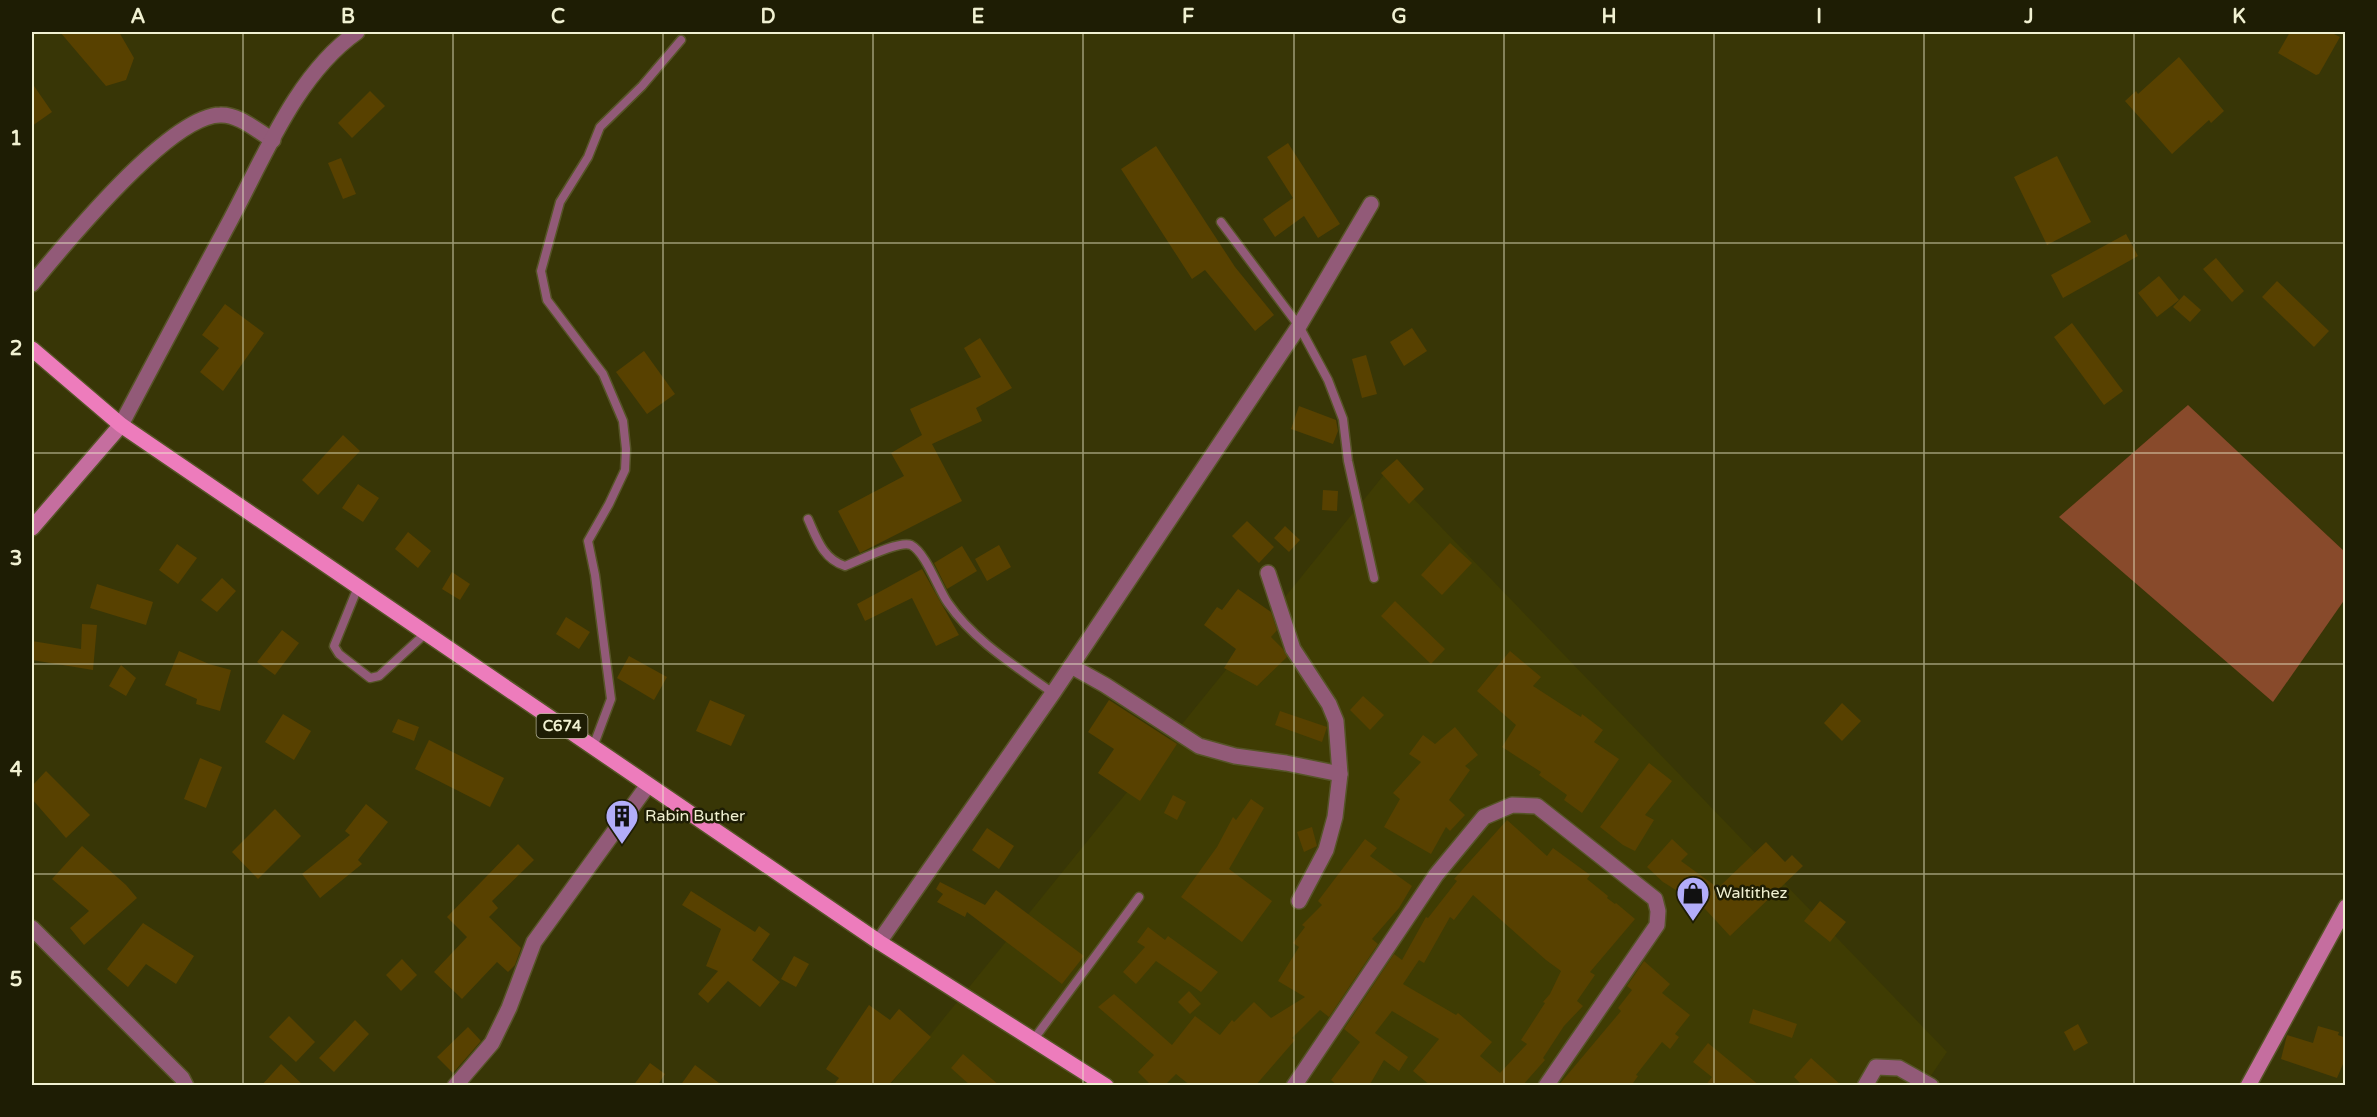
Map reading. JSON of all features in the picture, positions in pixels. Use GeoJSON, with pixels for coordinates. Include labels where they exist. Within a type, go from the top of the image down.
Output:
{"type":"FeatureCollection","features":[{"type":"Feature","properties":{"kind":"main road","name":"C674"},"geometry":{"type":"LineString","coordinates":[[32,349],[121,425],[879,942],[1107,1086]]}},
{"type":"Feature","properties":{"kind":"street"},"geometry":{"type":"LineString","coordinates":[[32,528],[121,425],[273,140],[307,81],[337,46],[357,32]]}},
{"type":"Feature","properties":{"kind":"street"},"geometry":{"type":"LineString","coordinates":[[32,284],[113,190],[164,144],[197,122],[218,115],[234,116],[273,140]]}},
{"type":"Feature","properties":{"kind":"street"},"geometry":{"type":"LineString","coordinates":[[879,942],[1053,693],[1299,326],[1371,204]]}},
{"type":"Feature","properties":{"kind":"street"},"geometry":{"type":"LineString","coordinates":[[1268,573],[1293,649],[1329,704],[1336,722],[1340,774],[1335,817],[1326,850],[1299,901]]}},
{"type":"Feature","properties":{"kind":"street"},"geometry":{"type":"LineString","coordinates":[[1071,666],[1149,712],[1199,746],[1235,756],[1340,774]]}},
{"type":"Feature","properties":{"kind":"street"},"geometry":{"type":"LineString","coordinates":[[456,1086],[492,1043],[509,1008],[534,942],[648,785]]}},
{"type":"Feature","properties":{"kind":"street"},"geometry":{"type":"LineString","coordinates":[[1294,1086],[1436,875],[1484,817],[1512,805],[1537,806],[1655,899],[1658,911],[1657,925],[1546,1086]]}},
{"type":"Feature","properties":{"kind":"street"},"geometry":{"type":"LineString","coordinates":[[2248,1086],[2346,907]]}},
{"type":"Feature","properties":{"kind":"street"},"geometry":{"type":"LineString","coordinates":[[32,928],[182,1078],[186,1086]]}},
{"type":"Feature","properties":{"kind":"street"},"geometry":{"type":"LineString","coordinates":[[1864,1086],[1876,1067],[1899,1068],[1931,1086]]}},
{"type":"Feature","properties":{"kind":"lane"},"geometry":{"type":"LineString","coordinates":[[593,747],[611,699],[595,575],[588,541],[625,470],[626,449],[623,421],[603,374],[547,300],[541,271],[560,202],[588,157],[600,127],[642,86],[681,40]]}},
{"type":"Feature","properties":{"kind":"lane"},"geometry":{"type":"LineString","coordinates":[[1221,222],[1299,326],[1328,380],[1343,419],[1348,461],[1374,578]]}},
{"type":"Feature","properties":{"kind":"lane"},"geometry":{"type":"LineString","coordinates":[[807,519],[824,552],[833,562],[845,566],[891,548],[904,544],[910,545],[927,565],[948,604],[971,630],[996,652],[1053,693]]}},
{"type":"Feature","properties":{"kind":"lane"},"geometry":{"type":"LineString","coordinates":[[358,587],[334,646],[339,654],[370,678],[379,676],[426,633]]}},
{"type":"Feature","properties":{"kind":"lane"},"geometry":{"type":"LineString","coordinates":[[1034,1039],[1139,897]]}},
{"type":"Feature","properties":{"kind":"shaded area"},"geometry":{"type":"Polygon","coordinates":[[[2188,405],[2345,552],[2345,599],[2273,702],[2059,517],[2188,405]]]}},
{"type":"Feature","properties":{"kind":"shaded area"},"geometry":{"type":"Polygon","coordinates":[[[1387,471],[1947,1052],[1924,1086],[889,1086],[1387,471]]]}},
{"type":"Feature","properties":{"kind":"building"},"geometry":{"type":"Polygon","coordinates":[[[60,32],[119,32],[134,58],[126,80],[106,86],[60,32]]]}},
{"type":"Feature","properties":{"kind":"building"},"geometry":{"type":"Polygon","coordinates":[[[2290,32],[2330,32],[2340,37],[2319,74],[2316,75],[2278,53],[2290,32]]]}},
{"type":"Feature","properties":{"kind":"building"},"geometry":{"type":"Polygon","coordinates":[[[2179,57],[2224,111],[2211,123],[2209,120],[2172,154],[2125,101],[2136,91],[2138,94],[2179,57]]]}},
{"type":"Feature","properties":{"kind":"building"},"geometry":{"type":"Polygon","coordinates":[[[32,83],[52,112],[32,126],[32,83]]]}},
{"type":"Feature","properties":{"kind":"building"},"geometry":{"type":"Polygon","coordinates":[[[370,91],[385,106],[352,138],[338,123],[370,91]]]}},
{"type":"Feature","properties":{"kind":"building"},"geometry":{"type":"Polygon","coordinates":[[[1288,143],[1340,224],[1318,238],[1304,216],[1275,237],[1263,219],[1293,198],[1267,157],[1288,143]]]}},
{"type":"Feature","properties":{"kind":"building"},"geometry":{"type":"Polygon","coordinates":[[[1156,146],[1235,267],[1274,315],[1255,331],[1205,270],[1192,279],[1121,169],[1156,146]]]}},
{"type":"Feature","properties":{"kind":"building"},"geometry":{"type":"Polygon","coordinates":[[[2057,156],[2091,222],[2047,245],[2014,177],[2057,156]]]}},
{"type":"Feature","properties":{"kind":"building"},"geometry":{"type":"Polygon","coordinates":[[[341,158],[356,194],[343,199],[328,163],[341,158]]]}},
{"type":"Feature","properties":{"kind":"building"},"geometry":{"type":"Polygon","coordinates":[[[2126,234],[2138,256],[2063,298],[2051,275],[2126,234]]]}},
{"type":"Feature","properties":{"kind":"building"},"geometry":{"type":"Polygon","coordinates":[[[2216,258],[2244,291],[2232,302],[2203,269],[2216,258]]]}},
{"type":"Feature","properties":{"kind":"building"},"geometry":{"type":"Polygon","coordinates":[[[2159,276],[2179,300],[2157,317],[2138,293],[2159,276]]]}},
{"type":"Feature","properties":{"kind":"building"},"geometry":{"type":"Polygon","coordinates":[[[2277,281],[2329,331],[2314,347],[2262,297],[2277,281]]]}},
{"type":"Feature","properties":{"kind":"building"},"geometry":{"type":"Polygon","coordinates":[[[2184,295],[2201,310],[2190,322],[2173,307],[2184,295]]]}},
{"type":"Feature","properties":{"kind":"building"},"geometry":{"type":"Polygon","coordinates":[[[225,304],[264,333],[223,391],[200,372],[219,348],[202,335],[225,304]]]}},
{"type":"Feature","properties":{"kind":"building"},"geometry":{"type":"Polygon","coordinates":[[[2072,323],[2123,391],[2104,405],[2054,337],[2072,323]]]}},
{"type":"Feature","properties":{"kind":"building"},"geometry":{"type":"Polygon","coordinates":[[[1412,328],[1427,351],[1404,366],[1390,342],[1412,328]]]}},
{"type":"Feature","properties":{"kind":"building"},"geometry":{"type":"Polygon","coordinates":[[[980,338],[1012,388],[976,408],[982,421],[932,444],[962,501],[860,553],[838,511],[904,476],[891,453],[922,435],[910,409],[981,377],[964,348],[980,338]]]}},
{"type":"Feature","properties":{"kind":"building"},"geometry":{"type":"Polygon","coordinates":[[[644,351],[675,394],[647,414],[616,372],[644,351]]]}},
{"type":"Feature","properties":{"kind":"building"},"geometry":{"type":"Polygon","coordinates":[[[1366,355],[1377,394],[1362,398],[1352,359],[1366,355]]]}},
{"type":"Feature","properties":{"kind":"building"},"geometry":{"type":"Polygon","coordinates":[[[1299,406],[1336,420],[1338,431],[1333,444],[1291,429],[1299,406]]]}},
{"type":"Feature","properties":{"kind":"building"},"geometry":{"type":"Polygon","coordinates":[[[343,435],[360,451],[318,495],[302,480],[343,435]]]}},
{"type":"Feature","properties":{"kind":"building"},"geometry":{"type":"Polygon","coordinates":[[[1397,459],[1424,489],[1409,504],[1381,473],[1397,459]]]}},
{"type":"Feature","properties":{"kind":"building"},"geometry":{"type":"Polygon","coordinates":[[[358,484],[379,498],[363,522],[342,508],[358,484]]]}},
{"type":"Feature","properties":{"kind":"building"},"geometry":{"type":"Polygon","coordinates":[[[1323,490],[1338,491],[1337,511],[1322,510],[1323,490]]]}},
{"type":"Feature","properties":{"kind":"building"},"geometry":{"type":"Polygon","coordinates":[[[1247,521],[1274,547],[1259,563],[1232,536],[1247,521]]]}},
{"type":"Feature","properties":{"kind":"building"},"geometry":{"type":"Polygon","coordinates":[[[1285,526],[1300,540],[1289,552],[1274,538],[1285,526]]]}},
{"type":"Feature","properties":{"kind":"building"},"geometry":{"type":"Polygon","coordinates":[[[408,532],[431,551],[418,568],[395,549],[408,532]]]}},
{"type":"Feature","properties":{"kind":"building"},"geometry":{"type":"Polygon","coordinates":[[[1450,543],[1472,563],[1442,595],[1421,575],[1450,543]]]}},
{"type":"Feature","properties":{"kind":"building"},"geometry":{"type":"Polygon","coordinates":[[[177,544],[197,558],[178,584],[159,570],[177,544]]]}},
{"type":"Feature","properties":{"kind":"building"},"geometry":{"type":"Polygon","coordinates":[[[999,545],[1011,567],[987,581],[975,559],[999,545]]]}},
{"type":"Feature","properties":{"kind":"building"},"geometry":{"type":"Polygon","coordinates":[[[962,546],[977,571],[947,589],[934,563],[962,546]]]}},
{"type":"Feature","properties":{"kind":"building"},"geometry":{"type":"Polygon","coordinates":[[[922,569],[959,635],[936,646],[912,598],[865,621],[857,604],[922,569]]]}},
{"type":"Feature","properties":{"kind":"building"},"geometry":{"type":"Polygon","coordinates":[[[452,572],[470,584],[460,600],[442,589],[452,572]]]}},
{"type":"Feature","properties":{"kind":"building"},"geometry":{"type":"Polygon","coordinates":[[[222,578],[236,591],[217,612],[201,600],[222,578]]]}},
{"type":"Feature","properties":{"kind":"building"},"geometry":{"type":"Polygon","coordinates":[[[97,584],[153,602],[146,625],[90,608],[97,584]]]}},
{"type":"Feature","properties":{"kind":"building"},"geometry":{"type":"Polygon","coordinates":[[[1238,589],[1271,612],[1277,630],[1271,637],[1283,649],[1287,657],[1257,686],[1224,668],[1236,649],[1204,625],[1217,607],[1222,610],[1238,589]]]}},
{"type":"Feature","properties":{"kind":"building"},"geometry":{"type":"Polygon","coordinates":[[[1395,601],[1445,649],[1431,664],[1381,616],[1395,601]]]}},
{"type":"Feature","properties":{"kind":"building"},"geometry":{"type":"Polygon","coordinates":[[[566,617],[590,632],[579,649],[556,634],[566,617]]]}},
{"type":"Feature","properties":{"kind":"building"},"geometry":{"type":"Polygon","coordinates":[[[82,624],[97,625],[93,670],[32,660],[32,641],[81,649],[82,624]]]}},
{"type":"Feature","properties":{"kind":"building"},"geometry":{"type":"Polygon","coordinates":[[[282,630],[299,643],[275,675],[257,662],[282,630]]]}},
{"type":"Feature","properties":{"kind":"building"},"geometry":{"type":"Polygon","coordinates":[[[179,651],[209,664],[231,670],[220,711],[196,704],[197,699],[165,685],[179,651]]]}},
{"type":"Feature","properties":{"kind":"building"},"geometry":{"type":"Polygon","coordinates":[[[1510,651],[1541,677],[1533,686],[1581,717],[1582,714],[1603,730],[1594,742],[1619,759],[1582,813],[1564,800],[1567,795],[1539,775],[1541,772],[1502,747],[1516,725],[1477,691],[1510,651]]]}},
{"type":"Feature","properties":{"kind":"building"},"geometry":{"type":"Polygon","coordinates":[[[629,656],[667,677],[654,700],[617,678],[629,656]]]}},
{"type":"Feature","properties":{"kind":"building"},"geometry":{"type":"Polygon","coordinates":[[[121,665],[136,678],[126,696],[109,686],[121,665]]]}},
{"type":"Feature","properties":{"kind":"building"},"geometry":{"type":"Polygon","coordinates":[[[1363,696],[1384,715],[1370,730],[1350,710],[1363,696]]]}},
{"type":"Feature","properties":{"kind":"building"},"geometry":{"type":"Polygon","coordinates":[[[710,700],[745,715],[731,746],[696,731],[710,700]]]}},
{"type":"Feature","properties":{"kind":"building"},"geometry":{"type":"Polygon","coordinates":[[[1109,700],[1177,744],[1140,801],[1098,773],[1114,749],[1088,732],[1109,700]]]}},
{"type":"Feature","properties":{"kind":"building"},"geometry":{"type":"Polygon","coordinates":[[[1842,703],[1861,721],[1842,741],[1824,723],[1842,703]]]}},
{"type":"Feature","properties":{"kind":"building"},"geometry":{"type":"Polygon","coordinates":[[[1280,711],[1327,727],[1322,742],[1275,725],[1280,711]]]}},
{"type":"Feature","properties":{"kind":"building"},"geometry":{"type":"Polygon","coordinates":[[[283,714],[311,731],[294,760],[265,742],[283,714]]]}},
{"type":"Feature","properties":{"kind":"building"},"geometry":{"type":"Polygon","coordinates":[[[398,719],[419,727],[414,741],[392,732],[398,719]]]}},
{"type":"Feature","properties":{"kind":"building"},"geometry":{"type":"Polygon","coordinates":[[[1455,727],[1478,755],[1465,766],[1470,770],[1449,800],[1465,815],[1450,831],[1446,827],[1431,854],[1384,827],[1400,799],[1393,793],[1421,762],[1409,754],[1423,735],[1435,744],[1455,727]]]}},
{"type":"Feature","properties":{"kind":"building"},"geometry":{"type":"Polygon","coordinates":[[[429,740],[504,778],[490,807],[415,769],[429,740]]]}},
{"type":"Feature","properties":{"kind":"building"},"geometry":{"type":"Polygon","coordinates":[[[200,758],[222,767],[206,808],[184,799],[200,758]]]}},
{"type":"Feature","properties":{"kind":"building"},"geometry":{"type":"Polygon","coordinates":[[[1649,763],[1672,781],[1645,815],[1654,820],[1635,851],[1623,845],[1600,827],[1649,763]]]}},
{"type":"Feature","properties":{"kind":"building"},"geometry":{"type":"Polygon","coordinates":[[[46,771],[90,815],[66,838],[32,799],[32,786],[46,771]]]}},
{"type":"Feature","properties":{"kind":"building"},"geometry":{"type":"Polygon","coordinates":[[[1173,795],[1186,802],[1177,820],[1164,813],[1173,795]]]}},
{"type":"Feature","properties":{"kind":"building"},"geometry":{"type":"Polygon","coordinates":[[[1251,799],[1264,808],[1229,869],[1272,901],[1242,942],[1181,897],[1217,847],[1233,817],[1236,820],[1251,799]]]}},
{"type":"Feature","properties":{"kind":"building"},"geometry":{"type":"Polygon","coordinates":[[[366,804],[388,822],[358,860],[362,864],[320,898],[302,874],[350,835],[345,831],[366,804]]]}},
{"type":"Feature","properties":{"kind":"building"},"geometry":{"type":"Polygon","coordinates":[[[275,809],[301,836],[258,879],[232,852],[275,809]]]}},
{"type":"Feature","properties":{"kind":"building"},"geometry":{"type":"Polygon","coordinates":[[[1507,820],[1547,856],[1553,848],[1590,875],[1587,879],[1635,919],[1590,972],[1595,975],[1577,1001],[1583,1006],[1564,1026],[1543,1058],[1545,1060],[1522,1086],[1431,1086],[1413,1071],[1439,1039],[1392,1011],[1375,1033],[1408,1057],[1399,1071],[1384,1060],[1369,1086],[1338,1086],[1331,1080],[1360,1042],[1344,1029],[1394,954],[1402,960],[1426,917],[1428,918],[1457,881],[1454,879],[1507,820]],[[1473,895],[1454,920],[1450,917],[1424,963],[1419,960],[1403,984],[1456,1015],[1458,1013],[1492,1042],[1480,1056],[1500,1073],[1527,1044],[1521,1040],[1545,1003],[1543,1002],[1550,994],[1561,971],[1473,895]]]}},
{"type":"Feature","properties":{"kind":"building"},"geometry":{"type":"Polygon","coordinates":[[[1312,827],[1317,846],[1304,852],[1297,832],[1312,827]]]}},
{"type":"Feature","properties":{"kind":"building"},"geometry":{"type":"Polygon","coordinates":[[[987,828],[1014,846],[999,869],[972,850],[987,828]]]}},
{"type":"Feature","properties":{"kind":"building"},"geometry":{"type":"Polygon","coordinates":[[[1365,839],[1377,848],[1370,856],[1412,886],[1399,908],[1372,939],[1378,944],[1329,1017],[1320,1010],[1292,1038],[1295,1040],[1255,1086],[1191,1086],[1176,1074],[1164,1086],[1152,1086],[1138,1072],[1154,1055],[1098,1007],[1114,994],[1172,1045],[1195,1016],[1220,1035],[1232,1020],[1234,1022],[1254,1002],[1271,1018],[1305,997],[1278,981],[1299,947],[1293,943],[1305,927],[1302,925],[1322,905],[1318,901],[1365,839]]]}},
{"type":"Feature","properties":{"kind":"building"},"geometry":{"type":"Polygon","coordinates":[[[1672,839],[1688,854],[1681,861],[1718,888],[1766,842],[1785,862],[1792,855],[1803,866],[1730,936],[1694,897],[1692,900],[1663,882],[1647,867],[1672,839]]]}},
{"type":"Feature","properties":{"kind":"building"},"geometry":{"type":"Polygon","coordinates":[[[518,844],[534,860],[492,901],[498,908],[489,917],[521,948],[515,965],[508,972],[497,962],[462,999],[434,972],[467,937],[447,917],[518,844]]]}},
{"type":"Feature","properties":{"kind":"building"},"geometry":{"type":"Polygon","coordinates":[[[82,846],[126,885],[137,898],[84,945],[70,928],[89,911],[52,879],[82,846]]]}},
{"type":"Feature","properties":{"kind":"building"},"geometry":{"type":"Polygon","coordinates":[[[940,882],[985,905],[996,890],[1084,956],[1062,984],[967,912],[965,917],[937,902],[943,894],[936,889],[940,882]]]}},
{"type":"Feature","properties":{"kind":"building"},"geometry":{"type":"Polygon","coordinates":[[[691,891],[755,932],[759,926],[770,934],[752,960],[780,982],[760,1007],[728,981],[708,1003],[698,994],[718,971],[706,966],[721,929],[682,905],[691,891]]]}},
{"type":"Feature","properties":{"kind":"building"},"geometry":{"type":"Polygon","coordinates":[[[1820,901],[1846,922],[1830,942],[1804,921],[1820,901]]]}},
{"type":"Feature","properties":{"kind":"building"},"geometry":{"type":"Polygon","coordinates":[[[143,923],[194,956],[176,984],[146,964],[128,987],[107,969],[143,923]]]}},
{"type":"Feature","properties":{"kind":"building"},"geometry":{"type":"Polygon","coordinates":[[[1148,927],[1165,940],[1168,936],[1218,972],[1201,992],[1156,961],[1136,984],[1123,972],[1145,947],[1137,942],[1148,927]]]}},
{"type":"Feature","properties":{"kind":"building"},"geometry":{"type":"Polygon","coordinates":[[[794,956],[809,964],[796,987],[781,979],[794,956]]]}},
{"type":"Feature","properties":{"kind":"building"},"geometry":{"type":"Polygon","coordinates":[[[402,959],[417,975],[401,991],[386,975],[402,959]]]}},
{"type":"Feature","properties":{"kind":"building"},"geometry":{"type":"Polygon","coordinates":[[[1644,961],[1670,984],[1662,993],[1690,1015],[1675,1034],[1679,1037],[1670,1049],[1662,1042],[1636,1075],[1638,1076],[1631,1086],[1558,1086],[1621,1011],[1618,1008],[1632,990],[1627,986],[1644,961]]]}},
{"type":"Feature","properties":{"kind":"building"},"geometry":{"type":"Polygon","coordinates":[[[1189,991],[1201,1004],[1190,1014],[1178,1002],[1189,991]]]}},
{"type":"Feature","properties":{"kind":"building"},"geometry":{"type":"Polygon","coordinates":[[[869,1005],[890,1020],[899,1009],[931,1037],[888,1086],[833,1086],[839,1078],[826,1069],[869,1005]]]}},
{"type":"Feature","properties":{"kind":"building"},"geometry":{"type":"Polygon","coordinates":[[[1753,1009],[1797,1024],[1792,1038],[1749,1023],[1753,1009]]]}},
{"type":"Feature","properties":{"kind":"building"},"geometry":{"type":"Polygon","coordinates":[[[289,1016],[315,1042],[296,1062],[269,1037],[289,1016]]]}},
{"type":"Feature","properties":{"kind":"building"},"geometry":{"type":"Polygon","coordinates":[[[355,1020],[369,1034],[334,1072],[319,1058],[355,1020]]]}},
{"type":"Feature","properties":{"kind":"building"},"geometry":{"type":"Polygon","coordinates":[[[2078,1024],[2088,1043],[2074,1051],[2064,1032],[2078,1024]]]}},
{"type":"Feature","properties":{"kind":"building"},"geometry":{"type":"Polygon","coordinates":[[[2318,1026],[2339,1032],[2338,1035],[2346,1038],[2346,1057],[2337,1078],[2281,1059],[2287,1035],[2313,1043],[2318,1026]]]}},
{"type":"Feature","properties":{"kind":"building"},"geometry":{"type":"Polygon","coordinates":[[[468,1027],[481,1041],[453,1073],[437,1057],[468,1027]]]}},
{"type":"Feature","properties":{"kind":"building"},"geometry":{"type":"Polygon","coordinates":[[[1708,1043],[1760,1086],[1705,1086],[1712,1077],[1693,1062],[1708,1043]]]}},
{"type":"Feature","properties":{"kind":"building"},"geometry":{"type":"Polygon","coordinates":[[[963,1054],[1000,1086],[971,1086],[951,1068],[963,1054]]]}},
{"type":"Feature","properties":{"kind":"building"},"geometry":{"type":"Polygon","coordinates":[[[1811,1058],[1842,1086],[1803,1086],[1794,1077],[1811,1058]]]}},
{"type":"Feature","properties":{"kind":"building"},"geometry":{"type":"Polygon","coordinates":[[[650,1063],[665,1074],[657,1086],[633,1086],[650,1063]]]}},
{"type":"Feature","properties":{"kind":"building"},"geometry":{"type":"Polygon","coordinates":[[[281,1064],[304,1086],[261,1086],[281,1064]]]}},
{"type":"Feature","properties":{"kind":"building"},"geometry":{"type":"Polygon","coordinates":[[[695,1065],[723,1086],[680,1086],[695,1065]]]}},
{"type":"Feature","properties":{"kind":"place","name":"Rabin Buther"},"geometry":{"type":"Point","coordinates":[622,845]}},
{"type":"Feature","properties":{"kind":"place","name":"Waltithez"},"geometry":{"type":"Point","coordinates":[1693,922]}}]}
